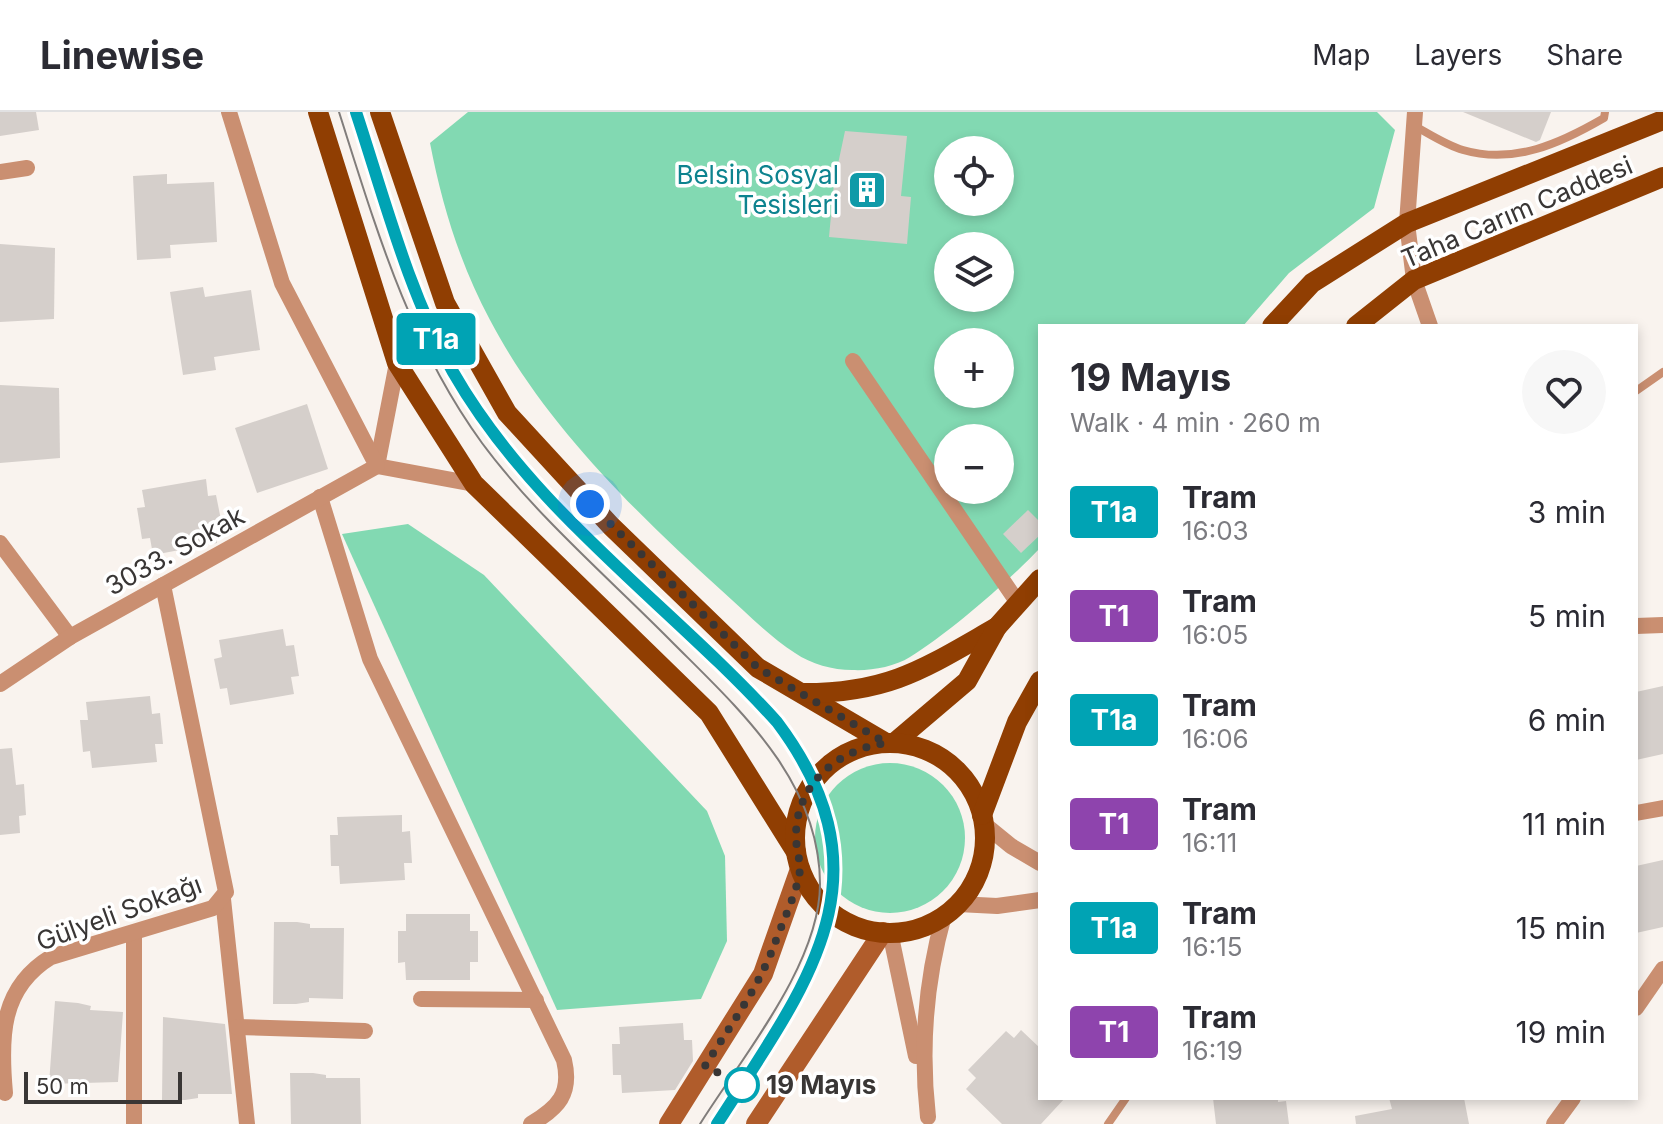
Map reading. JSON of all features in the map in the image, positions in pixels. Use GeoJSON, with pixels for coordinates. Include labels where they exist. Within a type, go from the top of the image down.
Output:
{"type":"FeatureCollection","features":[{"type":"Feature","properties":{"kind":"main road"},"geometry":{"type":"LineString","coordinates":[[318,112],[397,363],[474,484],[709,713],[798,860],[812,892],[830,911],[861,928],[887,932],[912,930],[951,910],[973,883],[983,859],[983,820],[973,791],[951,764],[920,748],[890,743],[801,693],[746,657],[611,526],[507,413],[445,303],[380,112]]}},
{"type":"Feature","properties":{"kind":"main road","name":"Taha Carım Caddesi"},"geometry":{"type":"LineString","coordinates":[[1274,324],[1312,283],[1407,223],[1663,120]]}},
{"type":"Feature","properties":{"kind":"main road","name":"Taha Carım Caddesi"},"geometry":{"type":"LineString","coordinates":[[1359,324],[1414,280],[1663,177]]}},
{"type":"Feature","properties":{"kind":"main road"},"geometry":{"type":"LineString","coordinates":[[669,1124],[763,974],[798,860],[798,817],[803,800],[821,774],[851,751],[890,743],[967,681],[997,627],[1038,581]]}},
{"type":"Feature","properties":{"kind":"main road"},"geometry":{"type":"LineString","coordinates":[[801,693],[857,690],[912,676],[997,627]]}},
{"type":"Feature","properties":{"kind":"main road"},"geometry":{"type":"LineString","coordinates":[[983,820],[1017,722],[1038,685]]}},
{"type":"Feature","properties":{"kind":"main road"},"geometry":{"type":"LineString","coordinates":[[756,1124],[887,932]]}},
{"type":"Feature","properties":{"kind":"street"},"geometry":{"type":"LineString","coordinates":[[229,112],[282,283],[377,466]]}},
{"type":"Feature","properties":{"kind":"street"},"geometry":{"type":"LineString","coordinates":[[1399,112],[1414,118],[1407,223],[1414,280],[1429,324]]}},
{"type":"Feature","properties":{"kind":"street"},"geometry":{"type":"LineString","coordinates":[[0,172],[27,168]]}},
{"type":"Feature","properties":{"kind":"street"},"geometry":{"type":"LineString","coordinates":[[853,361],[1018,603]]}},
{"type":"Feature","properties":{"kind":"street"},"geometry":{"type":"LineString","coordinates":[[377,466],[397,363]]}},
{"type":"Feature","properties":{"kind":"street"},"geometry":{"type":"LineString","coordinates":[[377,466],[474,484]]}},
{"type":"Feature","properties":{"kind":"street","name":"3033. Sokak"},"geometry":{"type":"LineString","coordinates":[[0,684],[70,637],[377,466]]}},
{"type":"Feature","properties":{"kind":"street"},"geometry":{"type":"LineString","coordinates":[[320,497],[370,659],[564,1060],[567,1080],[558,1106],[531,1124]]}},
{"type":"Feature","properties":{"kind":"street"},"geometry":{"type":"LineString","coordinates":[[0,543],[70,637]]}},
{"type":"Feature","properties":{"kind":"street","name":"Gülyeli Sokağı"},"geometry":{"type":"LineString","coordinates":[[5,1093],[2,1025],[6,1009],[20,982],[51,957],[213,908],[223,899],[226,885],[163,585]]}},
{"type":"Feature","properties":{"kind":"street"},"geometry":{"type":"LineString","coordinates":[[1638,626],[1663,625]]}},
{"type":"Feature","properties":{"kind":"street"},"geometry":{"type":"LineString","coordinates":[[1638,813],[1663,808]]}},
{"type":"Feature","properties":{"kind":"street"},"geometry":{"type":"LineString","coordinates":[[983,820],[1011,846],[1038,862]]}},
{"type":"Feature","properties":{"kind":"street"},"geometry":{"type":"LineString","coordinates":[[223,899],[247,1124]]}},
{"type":"Feature","properties":{"kind":"street"},"geometry":{"type":"LineString","coordinates":[[931,1122],[923,1066],[925,1003],[951,910],[1038,900]]}},
{"type":"Feature","properties":{"kind":"street"},"geometry":{"type":"LineString","coordinates":[[887,932],[931,1122]]}},
{"type":"Feature","properties":{"kind":"street"},"geometry":{"type":"LineString","coordinates":[[134,934],[134,1124]]}},
{"type":"Feature","properties":{"kind":"street"},"geometry":{"type":"LineString","coordinates":[[1638,1005],[1663,969]]}},
{"type":"Feature","properties":{"kind":"street"},"geometry":{"type":"LineString","coordinates":[[421,999],[536,1000]]}},
{"type":"Feature","properties":{"kind":"street"},"geometry":{"type":"LineString","coordinates":[[237,1027],[365,1031]]}},
{"type":"Feature","properties":{"kind":"street"},"geometry":{"type":"LineString","coordinates":[[1554,1124],[1572,1100]]}},
{"type":"Feature","properties":{"kind":"lane"},"geometry":{"type":"LineString","coordinates":[[1414,118],[1463,150],[1517,155],[1565,140],[1604,118],[1605,112]]}},
{"type":"Feature","properties":{"kind":"lane"},"geometry":{"type":"LineString","coordinates":[[1638,390],[1663,372]]}},
{"type":"Feature","properties":{"kind":"lane"},"geometry":{"type":"LineString","coordinates":[[1108,1124],[1125,1100]]}},
{"type":"Feature","properties":{"kind":"green space"},"geometry":{"type":"Polygon","coordinates":[[[468,112],[1377,112],[1395,130],[1374,208],[1289,273],[1245,324],[1038,324],[1038,550],[978,606],[926,647],[882,668],[837,669],[801,657],[757,623],[624,497],[564,430],[512,358],[479,299],[453,234],[430,143],[468,112]]]}},
{"type":"Feature","properties":{"kind":"green space"},"geometry":{"type":"Polygon","coordinates":[[[408,524],[484,575],[707,811],[725,856],[727,941],[701,999],[557,1010],[342,534],[408,524]]]}},
{"type":"Feature","properties":{"kind":"green space"},"geometry":{"type":"Polygon","coordinates":[[[890,763],[919,769],[943,785],[959,809],[965,838],[959,867],[943,891],[919,907],[890,913],[861,907],[837,891],[821,867],[815,838],[821,809],[837,785],[861,769],[890,763]]]}},
{"type":"Feature","properties":{"kind":"building"},"geometry":{"type":"Polygon","coordinates":[[[0,112],[36,112],[39,130],[0,136],[0,112]]]}},
{"type":"Feature","properties":{"kind":"building"},"geometry":{"type":"Polygon","coordinates":[[[1463,112],[1551,112],[1540,140],[1536,142],[1463,112]]]}},
{"type":"Feature","properties":{"kind":"building","name":"Belsin Sosyal Tesisleri"},"geometry":{"type":"Polygon","coordinates":[[[845,131],[907,136],[901,196],[911,197],[907,244],[829,237],[834,183],[845,131]]]}},
{"type":"Feature","properties":{"kind":"building"},"geometry":{"type":"Polygon","coordinates":[[[167,174],[167,184],[214,182],[217,242],[170,245],[171,258],[137,260],[133,176],[167,174]]]}},
{"type":"Feature","properties":{"kind":"building"},"geometry":{"type":"Polygon","coordinates":[[[0,244],[55,248],[54,319],[0,322],[0,244]]]}},
{"type":"Feature","properties":{"kind":"building"},"geometry":{"type":"Polygon","coordinates":[[[203,287],[205,297],[251,290],[260,350],[214,357],[216,370],[183,375],[170,292],[203,287]]]}},
{"type":"Feature","properties":{"kind":"building"},"geometry":{"type":"Polygon","coordinates":[[[0,385],[59,388],[60,458],[0,463],[0,385]]]}},
{"type":"Feature","properties":{"kind":"building"},"geometry":{"type":"Polygon","coordinates":[[[307,404],[328,469],[257,493],[235,428],[307,404]]]}},
{"type":"Feature","properties":{"kind":"building"},"geometry":{"type":"Polygon","coordinates":[[[206,479],[208,496],[216,495],[222,525],[214,527],[217,543],[153,555],[150,538],[142,539],[137,508],[145,507],[142,490],[206,479]]]}},
{"type":"Feature","properties":{"kind":"building"},"geometry":{"type":"Polygon","coordinates":[[[1028,510],[1038,520],[1038,537],[1021,553],[1003,534],[1028,510]]]}},
{"type":"Feature","properties":{"kind":"building"},"geometry":{"type":"Polygon","coordinates":[[[283,629],[286,646],[294,645],[299,676],[291,677],[294,694],[230,705],[227,688],[220,689],[214,659],[222,657],[219,640],[283,629]]]}},
{"type":"Feature","properties":{"kind":"building"},"geometry":{"type":"Polygon","coordinates":[[[1663,686],[1663,754],[1638,760],[1638,692],[1663,686]]]}},
{"type":"Feature","properties":{"kind":"building"},"geometry":{"type":"Polygon","coordinates":[[[150,696],[152,714],[160,713],[163,744],[155,744],[157,762],[92,768],[90,751],[83,752],[80,720],[88,720],[86,702],[150,696]]]}},
{"type":"Feature","properties":{"kind":"building"},"geometry":{"type":"Polygon","coordinates":[[[12,748],[16,785],[24,784],[26,815],[19,816],[20,833],[0,835],[0,749],[12,748]]]}},
{"type":"Feature","properties":{"kind":"building"},"geometry":{"type":"Polygon","coordinates":[[[402,815],[402,832],[410,831],[412,863],[404,863],[405,880],[340,884],[339,866],[331,866],[330,835],[338,835],[337,817],[402,815]]]}},
{"type":"Feature","properties":{"kind":"building"},"geometry":{"type":"Polygon","coordinates":[[[1663,860],[1663,927],[1638,933],[1638,866],[1663,860]]]}},
{"type":"Feature","properties":{"kind":"building"},"geometry":{"type":"Polygon","coordinates":[[[406,914],[470,914],[470,931],[478,931],[478,962],[470,962],[470,980],[406,980],[405,962],[398,963],[398,931],[406,931],[406,914]]]}},
{"type":"Feature","properties":{"kind":"building"},"geometry":{"type":"Polygon","coordinates":[[[274,922],[310,924],[310,928],[344,928],[343,999],[309,998],[309,1002],[273,1004],[274,922]]]}},
{"type":"Feature","properties":{"kind":"building"},"geometry":{"type":"Polygon","coordinates":[[[55,1001],[91,1006],[90,1010],[123,1012],[118,1082],[49,1084],[55,1001]]]}},
{"type":"Feature","properties":{"kind":"building"},"geometry":{"type":"Polygon","coordinates":[[[163,1017],[225,1024],[232,1094],[198,1094],[198,1098],[162,1100],[163,1017]]]}},
{"type":"Feature","properties":{"kind":"building"},"geometry":{"type":"Polygon","coordinates":[[[683,1023],[684,1040],[692,1040],[693,1061],[675,1090],[622,1093],[621,1075],[613,1075],[612,1044],[620,1044],[619,1027],[683,1023]]]}},
{"type":"Feature","properties":{"kind":"building"},"geometry":{"type":"Polygon","coordinates":[[[1021,1030],[1038,1046],[1038,1100],[1063,1100],[1041,1124],[1002,1124],[966,1089],[976,1078],[968,1070],[1006,1031],[1014,1038],[1021,1030]]]}},
{"type":"Feature","properties":{"kind":"building"},"geometry":{"type":"Polygon","coordinates":[[[290,1073],[313,1073],[326,1075],[326,1078],[360,1078],[361,1124],[291,1124],[290,1073]]]}},
{"type":"Feature","properties":{"kind":"building"},"geometry":{"type":"Polygon","coordinates":[[[1213,1100],[1286,1101],[1289,1124],[1216,1124],[1213,1100]]]}},
{"type":"Feature","properties":{"kind":"building"},"geometry":{"type":"Polygon","coordinates":[[[1390,1100],[1464,1100],[1469,1124],[1356,1124],[1355,1116],[1392,1109],[1390,1100]]]}},
{"type":"Feature","properties":{"kind":"tram line"},"geometry":{"type":"LineString","coordinates":[[339,112],[397,284],[414,325],[456,405],[482,443],[526,496],[749,722],[772,750],[806,813],[816,847],[820,884],[817,915],[807,946],[776,1009],[700,1124]]}},
{"type":"Feature","properties":{"kind":"tram line"},"geometry":{"type":"LineString","coordinates":[[356,112],[398,245],[423,310],[454,372],[486,422],[563,513],[777,722],[812,779],[830,832],[833,882],[824,930],[806,978],[717,1124]]}},
{"type":"Feature","properties":{"kind":"tram line","name":"T1a"},"geometry":{"type":"LineString","coordinates":[[356,112],[423,312],[475,406],[497,437],[557,507],[777,722],[803,761],[823,808],[833,858],[833,878],[830,911],[822,944],[795,1003],[717,1124]]}},
{"type":"Feature","properties":{"kind":"place","name":"Belsin Sosyal Tesisleri"},"geometry":{"type":"Point","coordinates":[867,190]}},
{"type":"Feature","properties":{"kind":"place","name":"19 Mayıs"},"geometry":{"type":"Point","coordinates":[742,1085]}},
{"type":"Feature","properties":{"kind":"route"},"geometry":{"type":"LineString","coordinates":[[590,504],[758,668],[886,743],[851,751],[836,760],[821,774],[803,800],[796,834],[800,869],[776,941],[763,974],[705,1066],[742,1085]]}}]}
